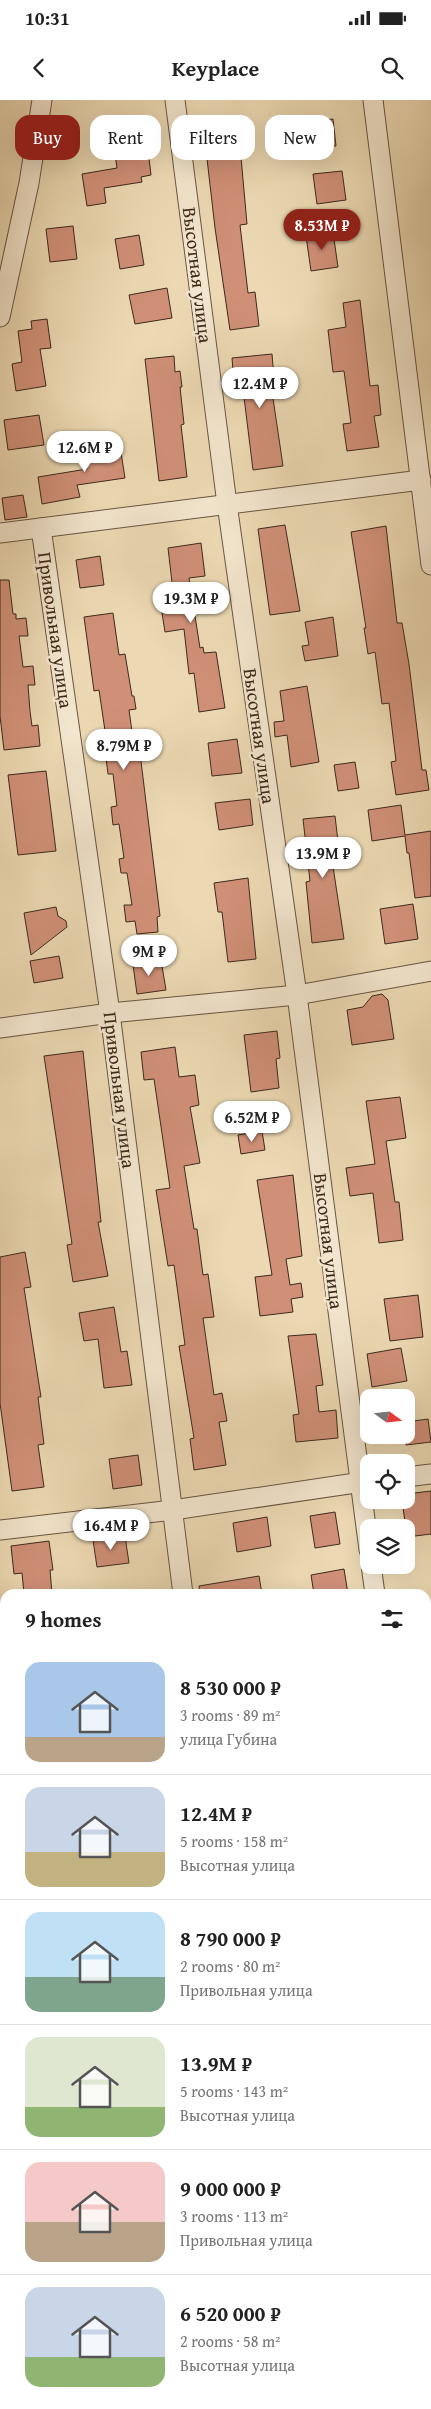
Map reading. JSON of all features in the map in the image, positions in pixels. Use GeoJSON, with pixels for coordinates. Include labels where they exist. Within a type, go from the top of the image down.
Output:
{"type":"FeatureCollection","features":[{"type":"Feature","properties":{"kind":"street"},"geometry":{"type":"LineString","coordinates":[[0,317],[6,258],[29,183],[42,100]]}},
{"type":"Feature","properties":{"kind":"street","name":"Высотная улица"},"geometry":{"type":"LineString","coordinates":[[175,100],[227,504],[360,1454]]}},
{"type":"Feature","properties":{"kind":"street"},"geometry":{"type":"LineString","coordinates":[[374,100],[431,565]]}},
{"type":"Feature","properties":{"kind":"street"},"geometry":{"type":"LineString","coordinates":[[0,533],[421,480]]}},
{"type":"Feature","properties":{"kind":"street","name":"Привольная улица"},"geometry":{"type":"LineString","coordinates":[[41,528],[110,1013],[182,1589]]}},
{"type":"Feature","properties":{"kind":"street"},"geometry":{"type":"LineString","coordinates":[[0,1028],[110,1013],[297,995],[431,971]]}},
{"type":"Feature","properties":{"kind":"street"},"geometry":{"type":"LineString","coordinates":[[415,1475],[431,1474]]}},
{"type":"Feature","properties":{"kind":"street"},"geometry":{"type":"LineString","coordinates":[[0,1530],[174,1510],[360,1482]]}},
{"type":"Feature","properties":{"kind":"street"},"geometry":{"type":"LineString","coordinates":[[372,1574],[373,1589]]}},
{"type":"Feature","properties":{"kind":"building"},"geometry":{"type":"Polygon","coordinates":[[[334,128],[336,146],[334,146],[334,128]]]}},
{"type":"Feature","properties":{"kind":"building"},"geometry":{"type":"Polygon","coordinates":[[[116,160],[149,160],[151,175],[141,177],[142,182],[104,188],[106,203],[87,206],[82,174],[117,168],[116,160]]]}},
{"type":"Feature","properties":{"kind":"building"},"geometry":{"type":"Polygon","coordinates":[[[207,160],[241,160],[247,224],[240,225],[248,293],[255,292],[259,326],[230,330],[207,160]]]}},
{"type":"Feature","properties":{"kind":"building"},"geometry":{"type":"Polygon","coordinates":[[[342,171],[346,200],[317,204],[313,174],[342,171]]]}},
{"type":"Feature","properties":{"kind":"building"},"geometry":{"type":"Polygon","coordinates":[[[73,226],[77,259],[50,262],[46,229],[73,226]]]}},
{"type":"Feature","properties":{"kind":"building"},"geometry":{"type":"Polygon","coordinates":[[[333,232],[338,267],[311,271],[306,236],[333,232]]]}},
{"type":"Feature","properties":{"kind":"building"},"geometry":{"type":"Polygon","coordinates":[[[139,235],[144,265],[120,269],[115,239],[139,235]]]}},
{"type":"Feature","properties":{"kind":"building"},"geometry":{"type":"Polygon","coordinates":[[[167,288],[172,318],[135,324],[129,295],[167,288]]]}},
{"type":"Feature","properties":{"kind":"building"},"geometry":{"type":"Polygon","coordinates":[[[360,300],[370,386],[378,385],[381,415],[374,416],[379,447],[347,451],[343,424],[351,423],[344,371],[333,372],[328,330],[346,327],[343,303],[360,300]]]}},
{"type":"Feature","properties":{"kind":"building"},"geometry":{"type":"Polygon","coordinates":[[[47,319],[51,348],[40,349],[46,386],[16,391],[12,364],[22,362],[18,331],[32,329],[31,321],[47,319]]]}},
{"type":"Feature","properties":{"kind":"building"},"geometry":{"type":"Polygon","coordinates":[[[272,354],[274,378],[270,378],[283,466],[253,470],[242,381],[234,382],[232,358],[272,354]]]}},
{"type":"Feature","properties":{"kind":"building"},"geometry":{"type":"Polygon","coordinates":[[[174,356],[175,372],[180,371],[182,387],[180,387],[184,424],[181,425],[187,477],[159,481],[145,359],[174,356]]]}},
{"type":"Feature","properties":{"kind":"building"},"geometry":{"type":"Polygon","coordinates":[[[39,415],[44,445],[8,450],[4,420],[39,415]]]}},
{"type":"Feature","properties":{"kind":"building"},"geometry":{"type":"Polygon","coordinates":[[[119,440],[125,478],[77,485],[80,497],[42,504],[38,477],[87,469],[83,446],[119,440]]]}},
{"type":"Feature","properties":{"kind":"building"},"geometry":{"type":"Polygon","coordinates":[[[23,495],[27,517],[5,520],[2,498],[23,495]]]}},
{"type":"Feature","properties":{"kind":"building"},"geometry":{"type":"Polygon","coordinates":[[[285,525],[300,611],[270,615],[258,529],[285,525]]]}},
{"type":"Feature","properties":{"kind":"building"},"geometry":{"type":"Polygon","coordinates":[[[386,526],[397,623],[402,623],[422,770],[426,770],[429,790],[396,795],[391,762],[396,761],[389,703],[382,704],[375,652],[368,654],[364,628],[366,628],[351,532],[386,526]]]}},
{"type":"Feature","properties":{"kind":"building"},"geometry":{"type":"Polygon","coordinates":[[[201,543],[205,576],[189,578],[200,648],[203,647],[204,653],[216,652],[225,708],[199,712],[194,673],[189,674],[184,629],[165,632],[159,594],[173,591],[168,548],[201,543]]]}},
{"type":"Feature","properties":{"kind":"building"},"geometry":{"type":"Polygon","coordinates":[[[100,556],[104,585],[80,588],[76,560],[100,556]]]}},
{"type":"Feature","properties":{"kind":"building"},"geometry":{"type":"Polygon","coordinates":[[[0,580],[9,580],[13,614],[16,614],[16,619],[26,618],[28,636],[19,636],[23,667],[33,666],[35,685],[28,685],[30,711],[32,726],[38,725],[40,746],[4,750],[0,716],[0,580]]]}},
{"type":"Feature","properties":{"kind":"building"},"geometry":{"type":"Polygon","coordinates":[[[113,613],[119,655],[125,654],[136,709],[129,710],[134,746],[139,745],[160,916],[157,917],[158,932],[137,934],[135,921],[126,922],[124,905],[132,905],[127,873],[121,873],[119,859],[124,858],[119,824],[113,825],[111,807],[117,806],[113,774],[108,774],[106,758],[109,758],[99,690],[94,691],[84,617],[113,613]]]}},
{"type":"Feature","properties":{"kind":"building"},"geometry":{"type":"Polygon","coordinates":[[[333,617],[338,656],[305,661],[302,646],[309,645],[305,622],[333,617]]]}},
{"type":"Feature","properties":{"kind":"building"},"geometry":{"type":"Polygon","coordinates":[[[307,686],[319,762],[291,767],[287,735],[275,737],[274,722],[284,721],[280,691],[307,686]]]}},
{"type":"Feature","properties":{"kind":"building"},"geometry":{"type":"Polygon","coordinates":[[[237,739],[242,773],[212,776],[208,743],[237,739]]]}},
{"type":"Feature","properties":{"kind":"building"},"geometry":{"type":"Polygon","coordinates":[[[355,762],[359,788],[338,791],[334,765],[355,762]]]}},
{"type":"Feature","properties":{"kind":"building"},"geometry":{"type":"Polygon","coordinates":[[[46,771],[56,851],[18,855],[8,775],[46,771]]]}},
{"type":"Feature","properties":{"kind":"building"},"geometry":{"type":"Polygon","coordinates":[[[250,799],[253,825],[219,830],[215,803],[250,799]]]}},
{"type":"Feature","properties":{"kind":"building"},"geometry":{"type":"Polygon","coordinates":[[[401,805],[405,835],[431,831],[431,896],[415,898],[405,836],[372,841],[368,810],[401,805]]]}},
{"type":"Feature","properties":{"kind":"building"},"geometry":{"type":"Polygon","coordinates":[[[335,816],[340,858],[332,860],[344,939],[312,943],[306,882],[310,881],[303,819],[335,816]]]}},
{"type":"Feature","properties":{"kind":"building"},"geometry":{"type":"Polygon","coordinates":[[[248,878],[256,959],[228,962],[222,912],[218,912],[214,883],[248,878]]]}},
{"type":"Feature","properties":{"kind":"building"},"geometry":{"type":"Polygon","coordinates":[[[413,904],[418,939],[385,944],[380,909],[413,904]]]}},
{"type":"Feature","properties":{"kind":"building"},"geometry":{"type":"Polygon","coordinates":[[[56,907],[58,916],[66,921],[67,927],[31,955],[24,913],[56,907]]]}},
{"type":"Feature","properties":{"kind":"building"},"geometry":{"type":"Polygon","coordinates":[[[59,956],[63,978],[34,983],[30,961],[59,956]]]}},
{"type":"Feature","properties":{"kind":"building"},"geometry":{"type":"Polygon","coordinates":[[[161,960],[166,990],[137,994],[133,965],[161,960]]]}},
{"type":"Feature","properties":{"kind":"building"},"geometry":{"type":"Polygon","coordinates":[[[382,994],[388,1000],[394,1039],[352,1045],[347,1010],[363,1007],[372,996],[382,994]]]}},
{"type":"Feature","properties":{"kind":"building"},"geometry":{"type":"Polygon","coordinates":[[[277,1031],[280,1058],[276,1059],[279,1088],[251,1092],[244,1035],[277,1031]]]}},
{"type":"Feature","properties":{"kind":"building"},"geometry":{"type":"Polygon","coordinates":[[[175,1047],[179,1077],[195,1075],[199,1105],[190,1107],[200,1163],[184,1166],[194,1229],[197,1229],[203,1275],[208,1274],[214,1317],[203,1318],[214,1395],[222,1393],[227,1421],[219,1422],[226,1465],[194,1470],[190,1439],[194,1438],[179,1346],[185,1345],[174,1265],[168,1266],[156,1190],[170,1188],[154,1079],[144,1080],[141,1052],[175,1047]]]}},
{"type":"Feature","properties":{"kind":"building"},"geometry":{"type":"Polygon","coordinates":[[[83,1051],[101,1222],[98,1222],[108,1276],[73,1282],[67,1245],[72,1244],[44,1056],[83,1051]]]}},
{"type":"Feature","properties":{"kind":"building"},"geometry":{"type":"Polygon","coordinates":[[[400,1097],[406,1138],[386,1141],[395,1202],[399,1202],[403,1240],[379,1243],[373,1193],[350,1196],[346,1168],[375,1164],[366,1101],[400,1097]]]}},
{"type":"Feature","properties":{"kind":"building"},"geometry":{"type":"Polygon","coordinates":[[[262,1131],[265,1150],[241,1154],[238,1135],[262,1131]]]}},
{"type":"Feature","properties":{"kind":"building"},"geometry":{"type":"Polygon","coordinates":[[[293,1175],[302,1256],[286,1259],[290,1285],[301,1283],[303,1297],[291,1299],[293,1312],[260,1316],[255,1277],[272,1275],[257,1180],[293,1175]]]}},
{"type":"Feature","properties":{"kind":"building"},"geometry":{"type":"Polygon","coordinates":[[[25,1252],[31,1287],[24,1288],[41,1397],[38,1397],[44,1444],[38,1445],[44,1487],[12,1491],[0,1403],[0,1257],[25,1252]]]}},
{"type":"Feature","properties":{"kind":"building"},"geometry":{"type":"Polygon","coordinates":[[[418,1295],[423,1337],[390,1341],[384,1299],[418,1295]]]}},
{"type":"Feature","properties":{"kind":"building"},"geometry":{"type":"Polygon","coordinates":[[[114,1307],[121,1352],[127,1351],[132,1385],[104,1388],[98,1339],[84,1341],[79,1313],[114,1307]]]}},
{"type":"Feature","properties":{"kind":"building"},"geometry":{"type":"Polygon","coordinates":[[[316,1334],[323,1385],[316,1386],[319,1412],[336,1410],[338,1438],[296,1442],[293,1415],[299,1414],[288,1336],[316,1334]]]}},
{"type":"Feature","properties":{"kind":"building"},"geometry":{"type":"Polygon","coordinates":[[[401,1348],[407,1381],[372,1387],[367,1354],[401,1348]]]}},
{"type":"Feature","properties":{"kind":"building"},"geometry":{"type":"Polygon","coordinates":[[[428,1419],[431,1442],[415,1444],[415,1421],[428,1419]]]}},
{"type":"Feature","properties":{"kind":"building"},"geometry":{"type":"Polygon","coordinates":[[[138,1455],[142,1485],[113,1489],[109,1459],[138,1455]]]}},
{"type":"Feature","properties":{"kind":"building"},"geometry":{"type":"Polygon","coordinates":[[[431,1491],[431,1534],[415,1536],[415,1519],[405,1519],[403,1509],[415,1509],[415,1493],[431,1491]]]}},
{"type":"Feature","properties":{"kind":"building"},"geometry":{"type":"Polygon","coordinates":[[[335,1512],[340,1544],[315,1548],[310,1516],[335,1512]]]}},
{"type":"Feature","properties":{"kind":"building"},"geometry":{"type":"Polygon","coordinates":[[[267,1517],[271,1546],[237,1552],[233,1523],[267,1517]]]}},
{"type":"Feature","properties":{"kind":"building"},"geometry":{"type":"Polygon","coordinates":[[[125,1536],[129,1563],[97,1567],[93,1540],[125,1536]]]}},
{"type":"Feature","properties":{"kind":"building"},"geometry":{"type":"Polygon","coordinates":[[[49,1541],[53,1570],[50,1570],[52,1589],[24,1589],[22,1573],[14,1574],[11,1546],[49,1541]]]}},
{"type":"Feature","properties":{"kind":"building"},"geometry":{"type":"Polygon","coordinates":[[[344,1569],[347,1589],[313,1589],[311,1575],[344,1569]]]}},
{"type":"Feature","properties":{"kind":"building"},"geometry":{"type":"Polygon","coordinates":[[[259,1576],[261,1589],[199,1589],[199,1586],[259,1576]]]}}]}
